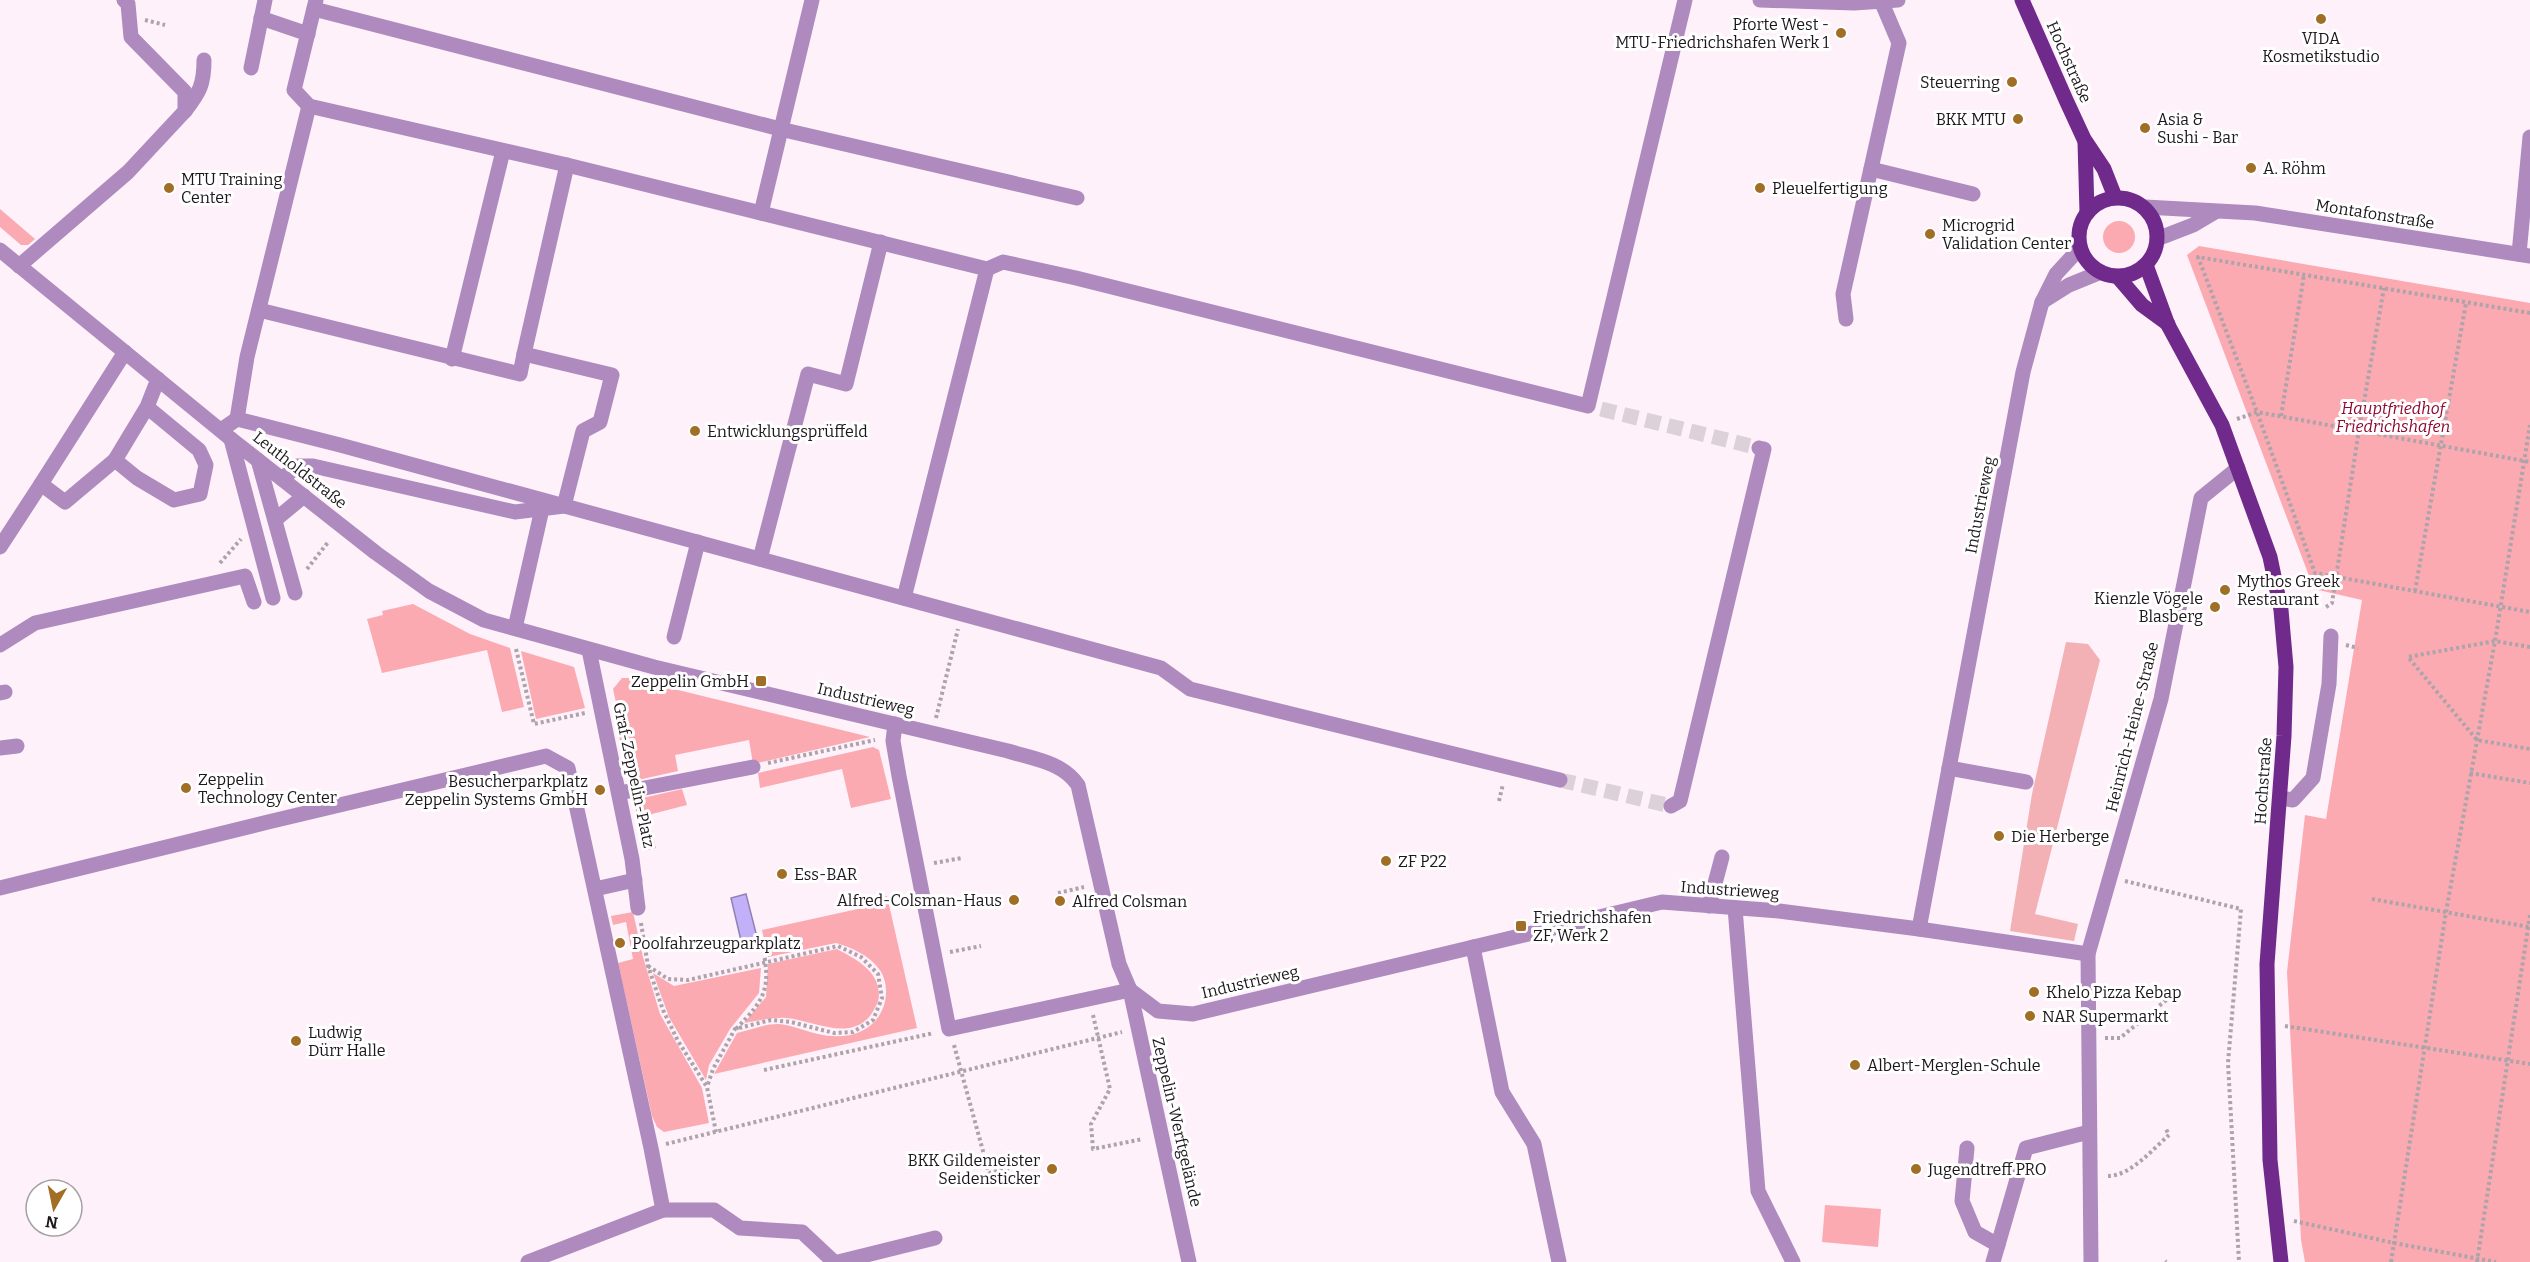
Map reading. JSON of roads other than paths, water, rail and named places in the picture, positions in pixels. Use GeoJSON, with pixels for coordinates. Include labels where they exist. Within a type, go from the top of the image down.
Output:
{"type":"FeatureCollection","features":[{"type":"Feature","properties":{"kind":"main road","name":"Hochstraße"},"geometry":{"type":"LineString","coordinates":[[2022,0],[2084,139],[2104,169],[2115,197]]}},
{"type":"Feature","properties":{"kind":"main road","name":"Hochstraße"},"geometry":{"type":"LineString","coordinates":[[2084,139],[2087,178],[2086,212]]}},
{"type":"Feature","properties":{"kind":"main road"},"geometry":{"type":"LineString","coordinates":[[2115,197],[2131,199],[2145,207],[2154,218],[2157,239],[2157,246],[2146,265],[2135,272],[2118,277],[2101,272],[2085,259],[2080,248],[2079,228],[2086,212],[2099,201],[2115,197]]}},
{"type":"Feature","properties":{"kind":"main road","name":"Hochstraße"},"geometry":{"type":"LineString","coordinates":[[2146,265],[2168,325],[2222,425],[2270,557],[2281,610],[2286,667],[2281,798],[2267,964],[2270,1160],[2281,1262]]}},
{"type":"Feature","properties":{"kind":"main road","name":"Hochstraße"},"geometry":{"type":"LineString","coordinates":[[2118,277],[2142,305],[2168,325]]}},
{"type":"Feature","properties":{"kind":"street"},"geometry":{"type":"LineString","coordinates":[[251,68],[265,0]]}},
{"type":"Feature","properties":{"kind":"street"},"geometry":{"type":"LineString","coordinates":[[761,213],[812,0]]}},
{"type":"Feature","properties":{"kind":"street"},"geometry":{"type":"LineString","coordinates":[[1077,198],[780,129],[315,4],[294,90],[309,106],[567,165],[987,269],[1003,262],[1066,275],[1595,408],[1685,0]]}},
{"type":"Feature","properties":{"kind":"street"},"geometry":{"type":"LineString","coordinates":[[1760,0],[1882,3],[1898,0]]}},
{"type":"Feature","properties":{"kind":"street"},"geometry":{"type":"LineString","coordinates":[[127,1],[131,37],[185,92],[185,111]]}},
{"type":"Feature","properties":{"kind":"street"},"geometry":{"type":"LineString","coordinates":[[1846,319],[1843,294],[1899,43],[1882,3]]}},
{"type":"Feature","properties":{"kind":"street"},"geometry":{"type":"LineString","coordinates":[[261,18],[308,34]]}},
{"type":"Feature","properties":{"kind":"street"},"geometry":{"type":"LineString","coordinates":[[20,266],[128,171],[185,111],[197,96],[204,79],[204,60]]}},
{"type":"Feature","properties":{"kind":"street"},"geometry":{"type":"LineString","coordinates":[[273,598],[226,434],[237,419],[247,357],[309,106]]}},
{"type":"Feature","properties":{"kind":"street"},"geometry":{"type":"LineString","coordinates":[[2524,255],[2530,137]]}},
{"type":"Feature","properties":{"kind":"street"},"geometry":{"type":"LineString","coordinates":[[452,359],[503,151]]}},
{"type":"Feature","properties":{"kind":"street"},"geometry":{"type":"LineString","coordinates":[[259,310],[520,374],[567,165]]}},
{"type":"Feature","properties":{"kind":"street"},"geometry":{"type":"LineString","coordinates":[[1871,169],[1973,194]]}},
{"type":"Feature","properties":{"kind":"street","name":"Montafonstraße"},"geometry":{"type":"LineString","coordinates":[[2145,207],[2255,213],[2524,255]]}},
{"type":"Feature","properties":{"kind":"street"},"geometry":{"type":"LineString","coordinates":[[2157,239],[2193,225],[2215,212]]}},
{"type":"Feature","properties":{"kind":"street"},"geometry":{"type":"LineString","coordinates":[[760,559],[808,374],[846,384],[881,242]]}},
{"type":"Feature","properties":{"kind":"street","name":"Industrieweg"},"geometry":{"type":"LineString","coordinates":[[1919,928],[2023,372],[2042,302],[2056,274],[2080,248]]}},
{"type":"Feature","properties":{"kind":"street","name":"Leutholdstraße"},"geometry":{"type":"LineString","coordinates":[[0,250],[376,554],[429,591],[484,620],[589,650]]}},
{"type":"Feature","properties":{"kind":"street"},"geometry":{"type":"LineString","coordinates":[[904,598],[987,269]]}},
{"type":"Feature","properties":{"kind":"street"},"geometry":{"type":"LineString","coordinates":[[2042,302],[2069,285],[2101,272]]}},
{"type":"Feature","properties":{"kind":"street"},"geometry":{"type":"LineString","coordinates":[[0,547],[125,352]]}},
{"type":"Feature","properties":{"kind":"street"},"geometry":{"type":"LineString","coordinates":[[525,354],[612,375],[600,422],[583,431],[564,506]]}},
{"type":"Feature","properties":{"kind":"street"},"geometry":{"type":"LineString","coordinates":[[41,484],[65,502],[115,460],[147,407],[158,379]]}},
{"type":"Feature","properties":{"kind":"street"},"geometry":{"type":"LineString","coordinates":[[115,460],[137,478],[174,500],[200,494],[206,465],[200,450],[147,407]]}},
{"type":"Feature","properties":{"kind":"street"},"geometry":{"type":"LineString","coordinates":[[237,419],[1161,668],[1190,689],[1560,780]]}},
{"type":"Feature","properties":{"kind":"street"},"geometry":{"type":"LineString","coordinates":[[1671,806],[1680,801],[1764,449],[1759,448]]}},
{"type":"Feature","properties":{"kind":"street"},"geometry":{"type":"LineString","coordinates":[[258,460],[295,593]]}},
{"type":"Feature","properties":{"kind":"street"},"geometry":{"type":"LineString","coordinates":[[282,479],[297,466],[313,466],[515,512],[564,506]]}},
{"type":"Feature","properties":{"kind":"street","name":"Heinrich-Heine-Straße"},"geometry":{"type":"LineString","coordinates":[[2091,1262],[2088,954],[2161,699],[2201,498],[2238,468]]}},
{"type":"Feature","properties":{"kind":"street"},"geometry":{"type":"LineString","coordinates":[[275,520],[304,496]]}},
{"type":"Feature","properties":{"kind":"street"},"geometry":{"type":"LineString","coordinates":[[515,628],[543,509]]}},
{"type":"Feature","properties":{"kind":"street"},"geometry":{"type":"LineString","coordinates":[[674,637],[698,542]]}},
{"type":"Feature","properties":{"kind":"street"},"geometry":{"type":"LineString","coordinates":[[0,645],[35,623],[245,576],[254,602]]}},
{"type":"Feature","properties":{"kind":"street"},"geometry":{"type":"LineString","coordinates":[[2281,798],[2293,801],[2313,778],[2328,684],[2331,636]]}},
{"type":"Feature","properties":{"kind":"street","name":"Industrieweg"},"geometry":{"type":"LineString","coordinates":[[589,650],[654,668],[895,724],[1059,766],[1072,776],[1078,785],[1119,964],[1130,990],[1158,1011],[1193,1014],[1662,902],[1919,928],[2088,954]]}},
{"type":"Feature","properties":{"kind":"street","name":"Graf-Zeppelin-Platz"},"geometry":{"type":"LineString","coordinates":[[589,650],[619,793],[638,908]]}},
{"type":"Feature","properties":{"kind":"street"},"geometry":{"type":"LineString","coordinates":[[895,724],[893,741],[950,1029],[1130,990]]}},
{"type":"Feature","properties":{"kind":"street"},"geometry":{"type":"LineString","coordinates":[[0,748],[17,746]]}},
{"type":"Feature","properties":{"kind":"street"},"geometry":{"type":"LineString","coordinates":[[0,888],[546,756],[568,768],[663,1209]]}},
{"type":"Feature","properties":{"kind":"street"},"geometry":{"type":"LineString","coordinates":[[619,793],[753,766]]}},
{"type":"Feature","properties":{"kind":"street"},"geometry":{"type":"LineString","coordinates":[[1949,768],[2026,782]]}},
{"type":"Feature","properties":{"kind":"street"},"geometry":{"type":"LineString","coordinates":[[1709,906],[1722,857]]}},
{"type":"Feature","properties":{"kind":"street"},"geometry":{"type":"LineString","coordinates":[[595,889],[635,880]]}},
{"type":"Feature","properties":{"kind":"street"},"geometry":{"type":"LineString","coordinates":[[1735,908],[1758,1191],[1793,1262]]}},
{"type":"Feature","properties":{"kind":"street"},"geometry":{"type":"LineString","coordinates":[[1473,947],[1502,1092],[1533,1144],[1559,1262]]}},
{"type":"Feature","properties":{"kind":"street","name":"Zeppelin-Werftgelände"},"geometry":{"type":"LineString","coordinates":[[1130,990],[1189,1262]]}},
{"type":"Feature","properties":{"kind":"street"},"geometry":{"type":"LineString","coordinates":[[1993,1262],[2026,1148],[2089,1132]]}},
{"type":"Feature","properties":{"kind":"street"},"geometry":{"type":"LineString","coordinates":[[1967,1148],[1962,1202],[1976,1232],[1998,1245]]}},
{"type":"Feature","properties":{"kind":"street"},"geometry":{"type":"LineString","coordinates":[[528,1262],[663,1209],[714,1210],[740,1228],[802,1232],[836,1262],[935,1238]]}},
{"type":"Feature","properties":{"kind":"tunnel"},"geometry":{"type":"LineString","coordinates":[[1601,409],[1759,448]]}},
{"type":"Feature","properties":{"kind":"tunnel"},"geometry":{"type":"LineString","coordinates":[[1560,780],[1671,806]]}},
{"type":"Feature","properties":{"kind":"place","name":"VIDA Kosmetikstudio"},"geometry":{"type":"Point","coordinates":[2321,19]}},
{"type":"Feature","properties":{"kind":"place","name":"Pforte West - MTU-Friedrichshafen Werk 1"},"geometry":{"type":"Point","coordinates":[1841,33]}},
{"type":"Feature","properties":{"kind":"place","name":"Steuerring"},"geometry":{"type":"Point","coordinates":[2012,82]}},
{"type":"Feature","properties":{"kind":"place","name":"BKK MTU"},"geometry":{"type":"Point","coordinates":[2018,119]}},
{"type":"Feature","properties":{"kind":"place","name":"Asia & Sushi - Bar"},"geometry":{"type":"Point","coordinates":[2145,128]}},
{"type":"Feature","properties":{"kind":"place","name":"A. Röhm"},"geometry":{"type":"Point","coordinates":[2251,168]}},
{"type":"Feature","properties":{"kind":"place","name":"MTU Training Center"},"geometry":{"type":"Point","coordinates":[169,188]}},
{"type":"Feature","properties":{"kind":"place","name":"Pleuelfertigung"},"geometry":{"type":"Point","coordinates":[1760,188]}},
{"type":"Feature","properties":{"kind":"place","name":"Microgrid Validation Center"},"geometry":{"type":"Point","coordinates":[1930,234]}},
{"type":"Feature","properties":{"kind":"place","name":"Entwicklungsprüffeld"},"geometry":{"type":"Point","coordinates":[695,431]}},
{"type":"Feature","properties":{"kind":"place","name":"Mythos Greek Restaurant"},"geometry":{"type":"Point","coordinates":[2225,590]}},
{"type":"Feature","properties":{"kind":"place","name":"Kienzle Vögele Blasberg"},"geometry":{"type":"Point","coordinates":[2215,607]}},
{"type":"Feature","properties":{"kind":"place","name":"Zeppelin GmbH"},"geometry":{"type":"Point","coordinates":[761,681]}},
{"type":"Feature","properties":{"kind":"place","name":"Zeppelin Technology Center"},"geometry":{"type":"Point","coordinates":[186,788]}},
{"type":"Feature","properties":{"kind":"place","name":"Besucherparkplatz Zeppelin Systems GmbH"},"geometry":{"type":"Point","coordinates":[600,790]}},
{"type":"Feature","properties":{"kind":"place","name":"Die Herberge"},"geometry":{"type":"Point","coordinates":[1999,836]}},
{"type":"Feature","properties":{"kind":"place","name":"ZF P22"},"geometry":{"type":"Point","coordinates":[1386,861]}},
{"type":"Feature","properties":{"kind":"place","name":"Ess-BAR"},"geometry":{"type":"Point","coordinates":[782,874]}},
{"type":"Feature","properties":{"kind":"place","name":"Alfred-Colsman-Haus"},"geometry":{"type":"Point","coordinates":[1014,900]}},
{"type":"Feature","properties":{"kind":"place","name":"Alfred Colsman"},"geometry":{"type":"Point","coordinates":[1060,901]}},
{"type":"Feature","properties":{"kind":"place","name":"Friedrichshafen ZF, Werk 2"},"geometry":{"type":"Point","coordinates":[1521,926]}},
{"type":"Feature","properties":{"kind":"place","name":"Poolfahrzeugparkplatz"},"geometry":{"type":"Point","coordinates":[620,943]}},
{"type":"Feature","properties":{"kind":"place","name":"Khelo Pizza Kebap"},"geometry":{"type":"Point","coordinates":[2034,992]}},
{"type":"Feature","properties":{"kind":"place","name":"NAR Supermarkt"},"geometry":{"type":"Point","coordinates":[2030,1016]}},
{"type":"Feature","properties":{"kind":"place","name":"Ludwig Dürr Halle"},"geometry":{"type":"Point","coordinates":[296,1041]}},
{"type":"Feature","properties":{"kind":"place","name":"Albert-Merglen-Schule"},"geometry":{"type":"Point","coordinates":[1855,1065]}},
{"type":"Feature","properties":{"kind":"place","name":"BKK Gildemeister Seidensticker"},"geometry":{"type":"Point","coordinates":[1052,1169]}},
{"type":"Feature","properties":{"kind":"place","name":"Jugendtreff PRO"},"geometry":{"type":"Point","coordinates":[1916,1169]}},
{"type":"Feature","properties":{"kind":"park label","name":"Hauptfriedhof Friedrichshafen"},"geometry":{"type":"Point","coordinates":[2393,417]}}]}
